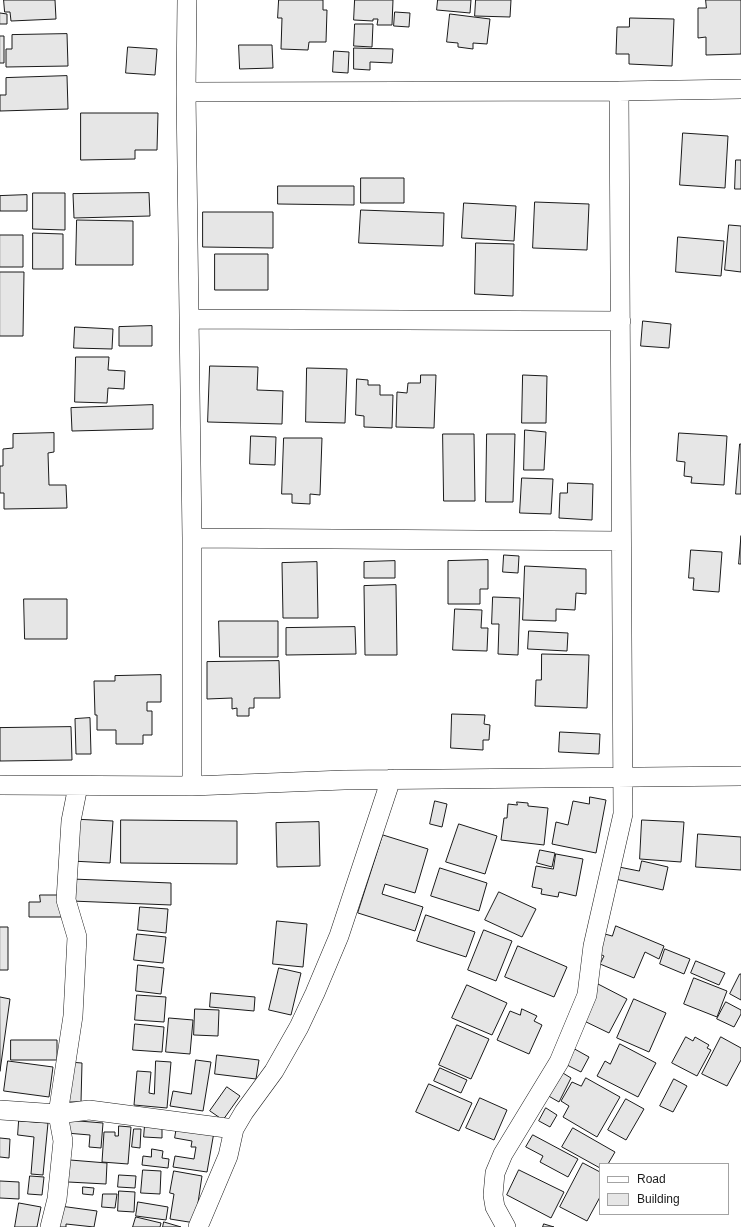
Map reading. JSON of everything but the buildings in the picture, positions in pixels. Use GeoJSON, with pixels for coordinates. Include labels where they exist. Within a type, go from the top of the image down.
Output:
{"type":"FeatureCollection","features":[{"type":"Feature","properties":{"kind":"street"},"geometry":{"type":"LineString","coordinates":[[187,0],[186,92],[192,538],[192,786]]}},
{"type":"Feature","properties":{"kind":"street"},"geometry":{"type":"LineString","coordinates":[[186,92],[619,91],[741,89]]}},
{"type":"Feature","properties":{"kind":"street"},"geometry":{"type":"LineString","coordinates":[[506,1227],[495,1207],[493,1195],[495,1173],[503,1154],[559,1062],[587,994],[593,946],[623,814],[619,91]]}},
{"type":"Feature","properties":{"kind":"street"},"geometry":{"type":"LineString","coordinates":[[189,319],[621,320]]}},
{"type":"Feature","properties":{"kind":"street"},"geometry":{"type":"LineString","coordinates":[[192,538],[622,541]]}},
{"type":"Feature","properties":{"kind":"street"},"geometry":{"type":"LineString","coordinates":[[0,785],[192,786],[391,779],[741,776]]}},
{"type":"Feature","properties":{"kind":"street"},"geometry":{"type":"LineString","coordinates":[[198,1227],[228,1156],[234,1129],[244,1112],[274,1071],[299,1027],[315,993],[339,936],[391,779]]}},
{"type":"Feature","properties":{"kind":"street"},"geometry":{"type":"LineString","coordinates":[[50,1227],[57,1199],[63,1140],[58,1114],[74,1016],[76,937],[66,900],[71,821],[78,786]]}},
{"type":"Feature","properties":{"kind":"street"},"geometry":{"type":"LineString","coordinates":[[0,1110],[58,1114],[89,1110],[234,1129]]}}]}
